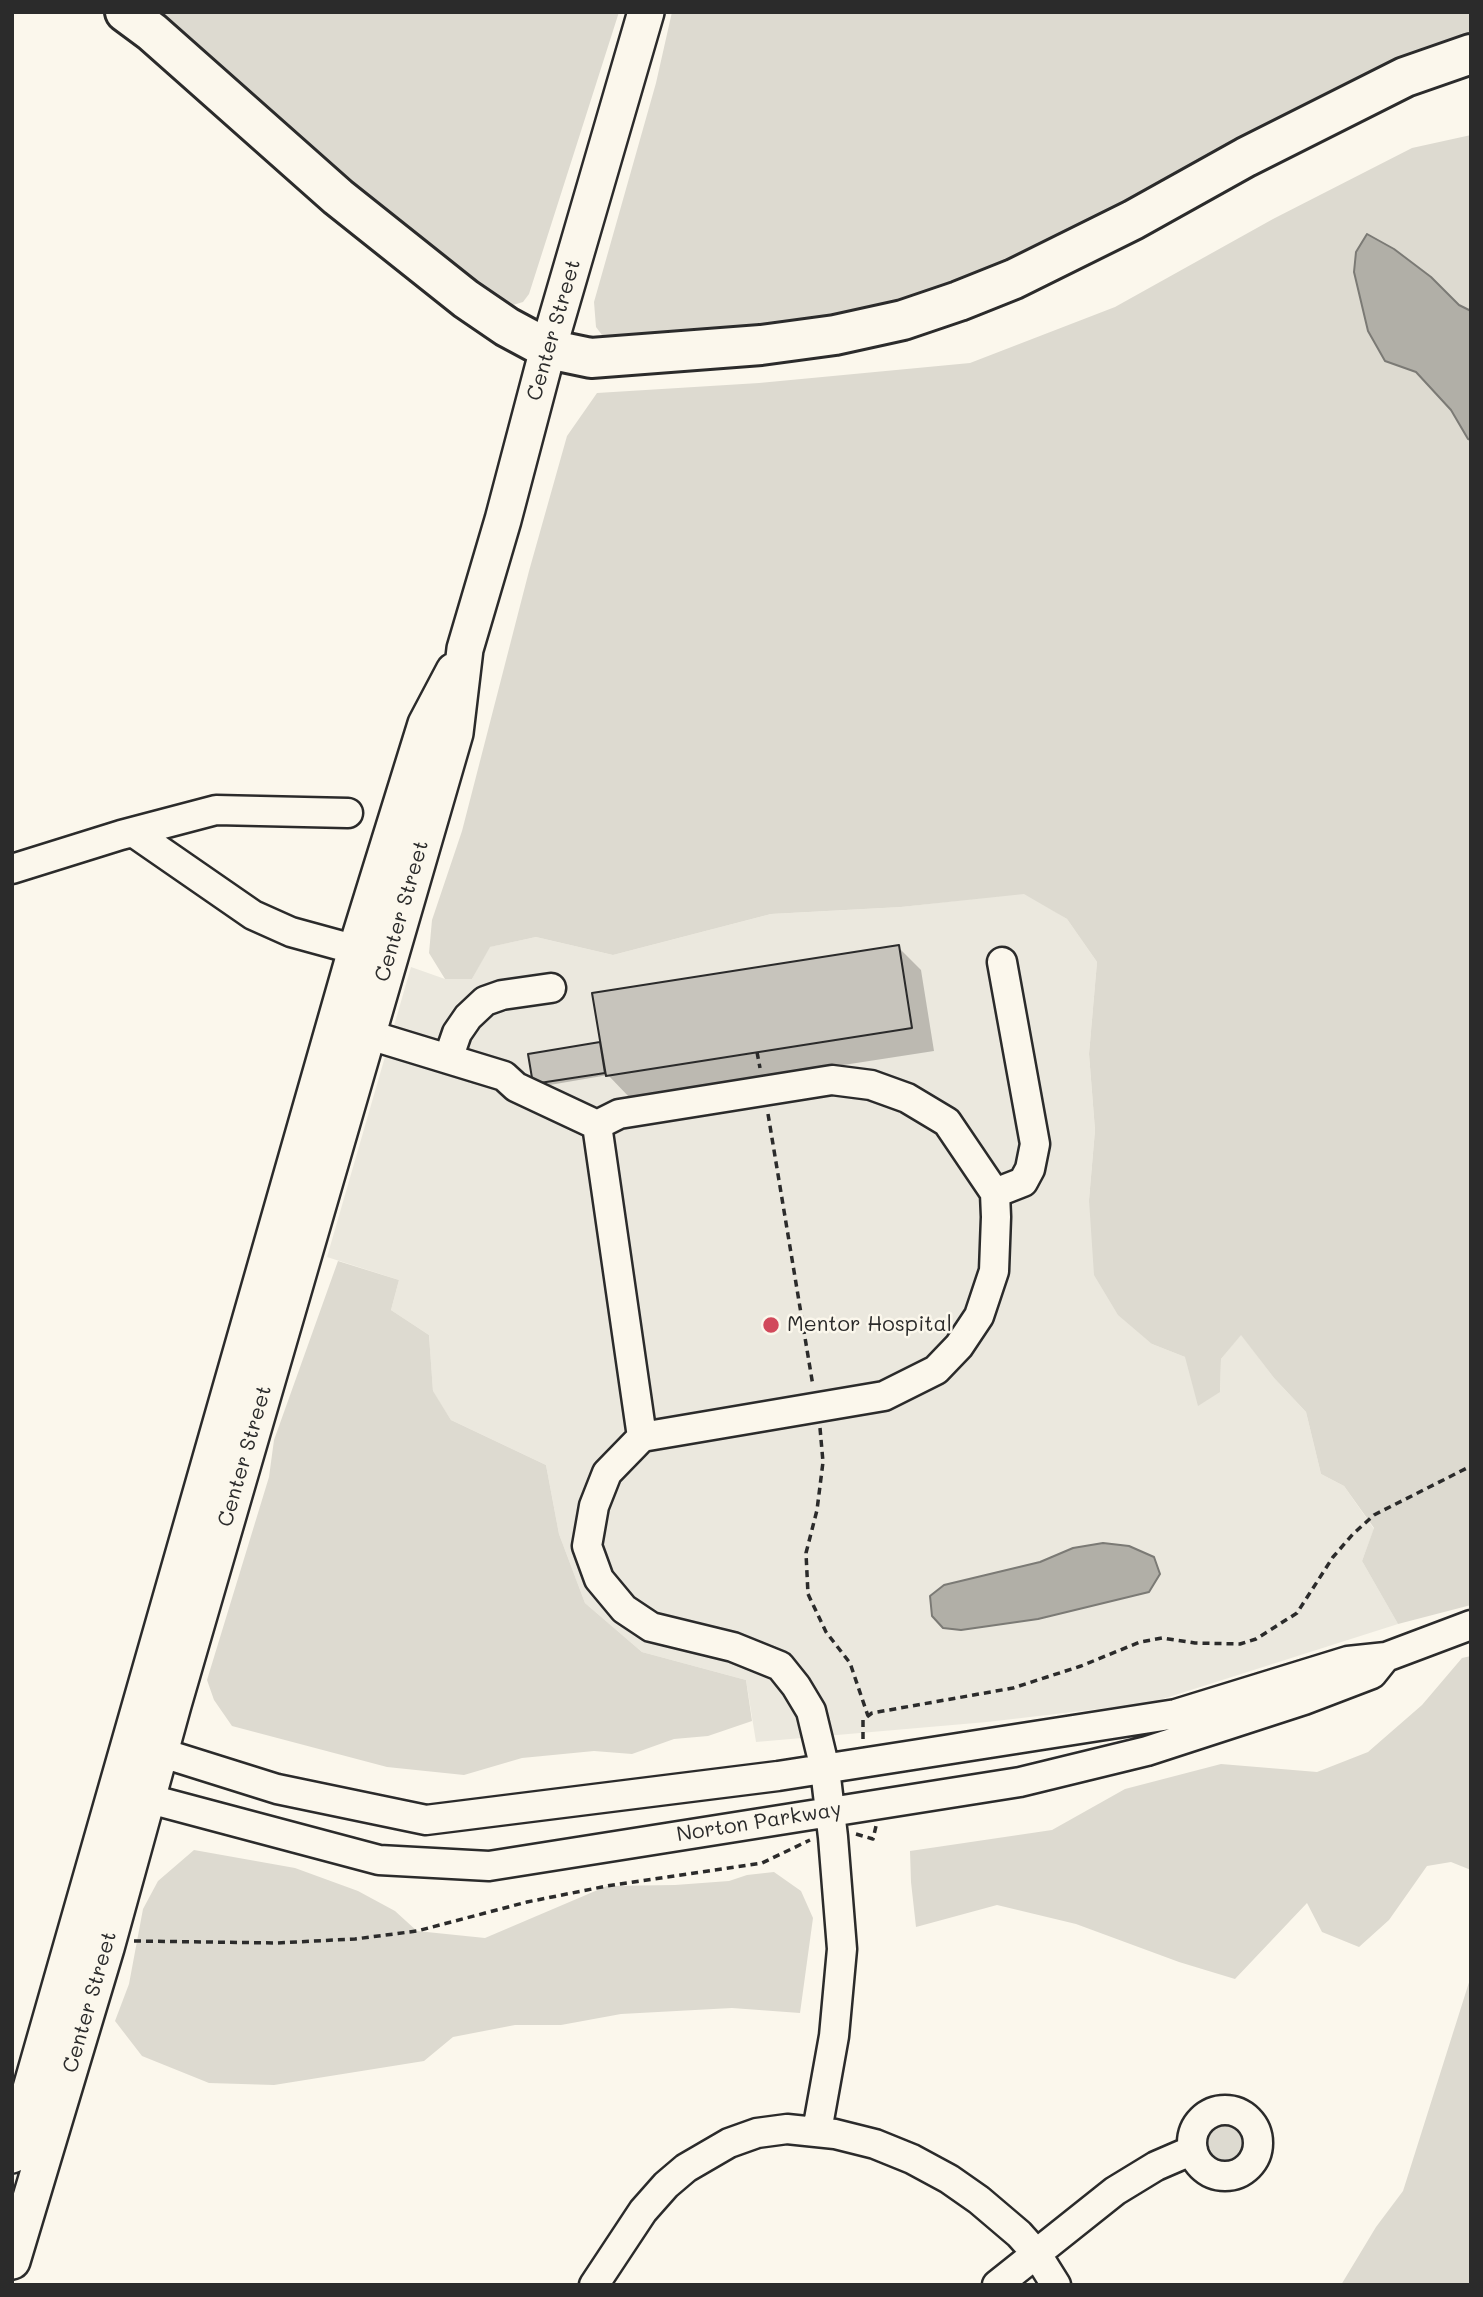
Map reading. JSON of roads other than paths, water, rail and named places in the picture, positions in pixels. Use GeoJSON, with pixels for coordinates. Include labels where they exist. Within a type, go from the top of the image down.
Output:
{"type":"FeatureCollection","features":[{"type":"Feature","properties":{"kind":"highway"},"geometry":{"type":"LineString","coordinates":[[125,12],[152,32],[338,197],[414,259],[508,327],[548,349],[591,358],[761,345],[835,335],[903,320],[1014,279],[1327,115],[1405,78],[1471,54]]}},
{"type":"Feature","properties":{"kind":"main road","name":"Center Street"},"geometry":{"type":"LineString","coordinates":[[12,2261],[90,1944],[372,954],[426,724],[465,649],[503,520],[548,349],[646,12]]}},
{"type":"Feature","properties":{"kind":"main road","name":"Center Street"},"geometry":{"type":"LineString","coordinates":[[12,2155],[90,1944]]}},
{"type":"Feature","properties":{"kind":"street"},"geometry":{"type":"LineString","coordinates":[[12,869],[216,810],[348,813]]}},
{"type":"Feature","properties":{"kind":"street"},"geometry":{"type":"LineString","coordinates":[[133,832],[253,915],[291,932],[372,954]]}},
{"type":"Feature","properties":{"kind":"street"},"geometry":{"type":"LineString","coordinates":[[995,1193],[1023,1182],[1030,1169],[1035,1144],[1002,962]]}},
{"type":"Feature","properties":{"kind":"street"},"geometry":{"type":"LineString","coordinates":[[448,1059],[457,1032],[485,1001],[502,995],[551,988]]}},
{"type":"Feature","properties":{"kind":"street"},"geometry":{"type":"LineString","coordinates":[[351,1030],[504,1076],[516,1087],[597,1125]]}},
{"type":"Feature","properties":{"kind":"street"},"geometry":{"type":"LineString","coordinates":[[597,1125],[619,1114],[832,1080],[872,1085],[907,1098],[947,1122],[995,1193],[994,1270],[979,1316],[959,1346],[936,1370],[884,1396],[642,1437],[607,1474],[594,1506],[587,1546],[599,1579],[624,1609],[651,1627],[733,1647],[780,1666],[811,1711],[824,1769],[834,1837],[842,1949],[834,2036],[817,2131]]}},
{"type":"Feature","properties":{"kind":"street"},"geometry":{"type":"LineString","coordinates":[[597,1125],[642,1437]]}},
{"type":"Feature","properties":{"kind":"street","name":"Norton Parkway"},"geometry":{"type":"LineString","coordinates":[[145,1748],[277,1789],[426,1820],[824,1769],[1176,1714],[1349,1661],[1386,1657],[1471,1625]]}},
{"type":"Feature","properties":{"kind":"street","name":"Norton Parkway"},"geometry":{"type":"LineString","coordinates":[[133,1794],[379,1860],[489,1866],[1020,1782],[1147,1751],[1304,1700],[1372,1674],[1386,1657]]}},
{"type":"Feature","properties":{"kind":"street"},"geometry":{"type":"LineString","coordinates":[[594,2285],[643,2211],[666,2185],[686,2168],[729,2143],[757,2133],[787,2129],[817,2131],[875,2144],[912,2159],[949,2179],[1019,2234],[1036,2253],[1056,2285]]}},
{"type":"Feature","properties":{"kind":"street"},"geometry":{"type":"LineString","coordinates":[[996,2285],[1115,2191],[1156,2166],[1193,2150]]}},
{"type":"Feature","properties":{"kind":"place","name":"Mentor Hospital"},"geometry":{"type":"Point","coordinates":[771,1325]}}]}
